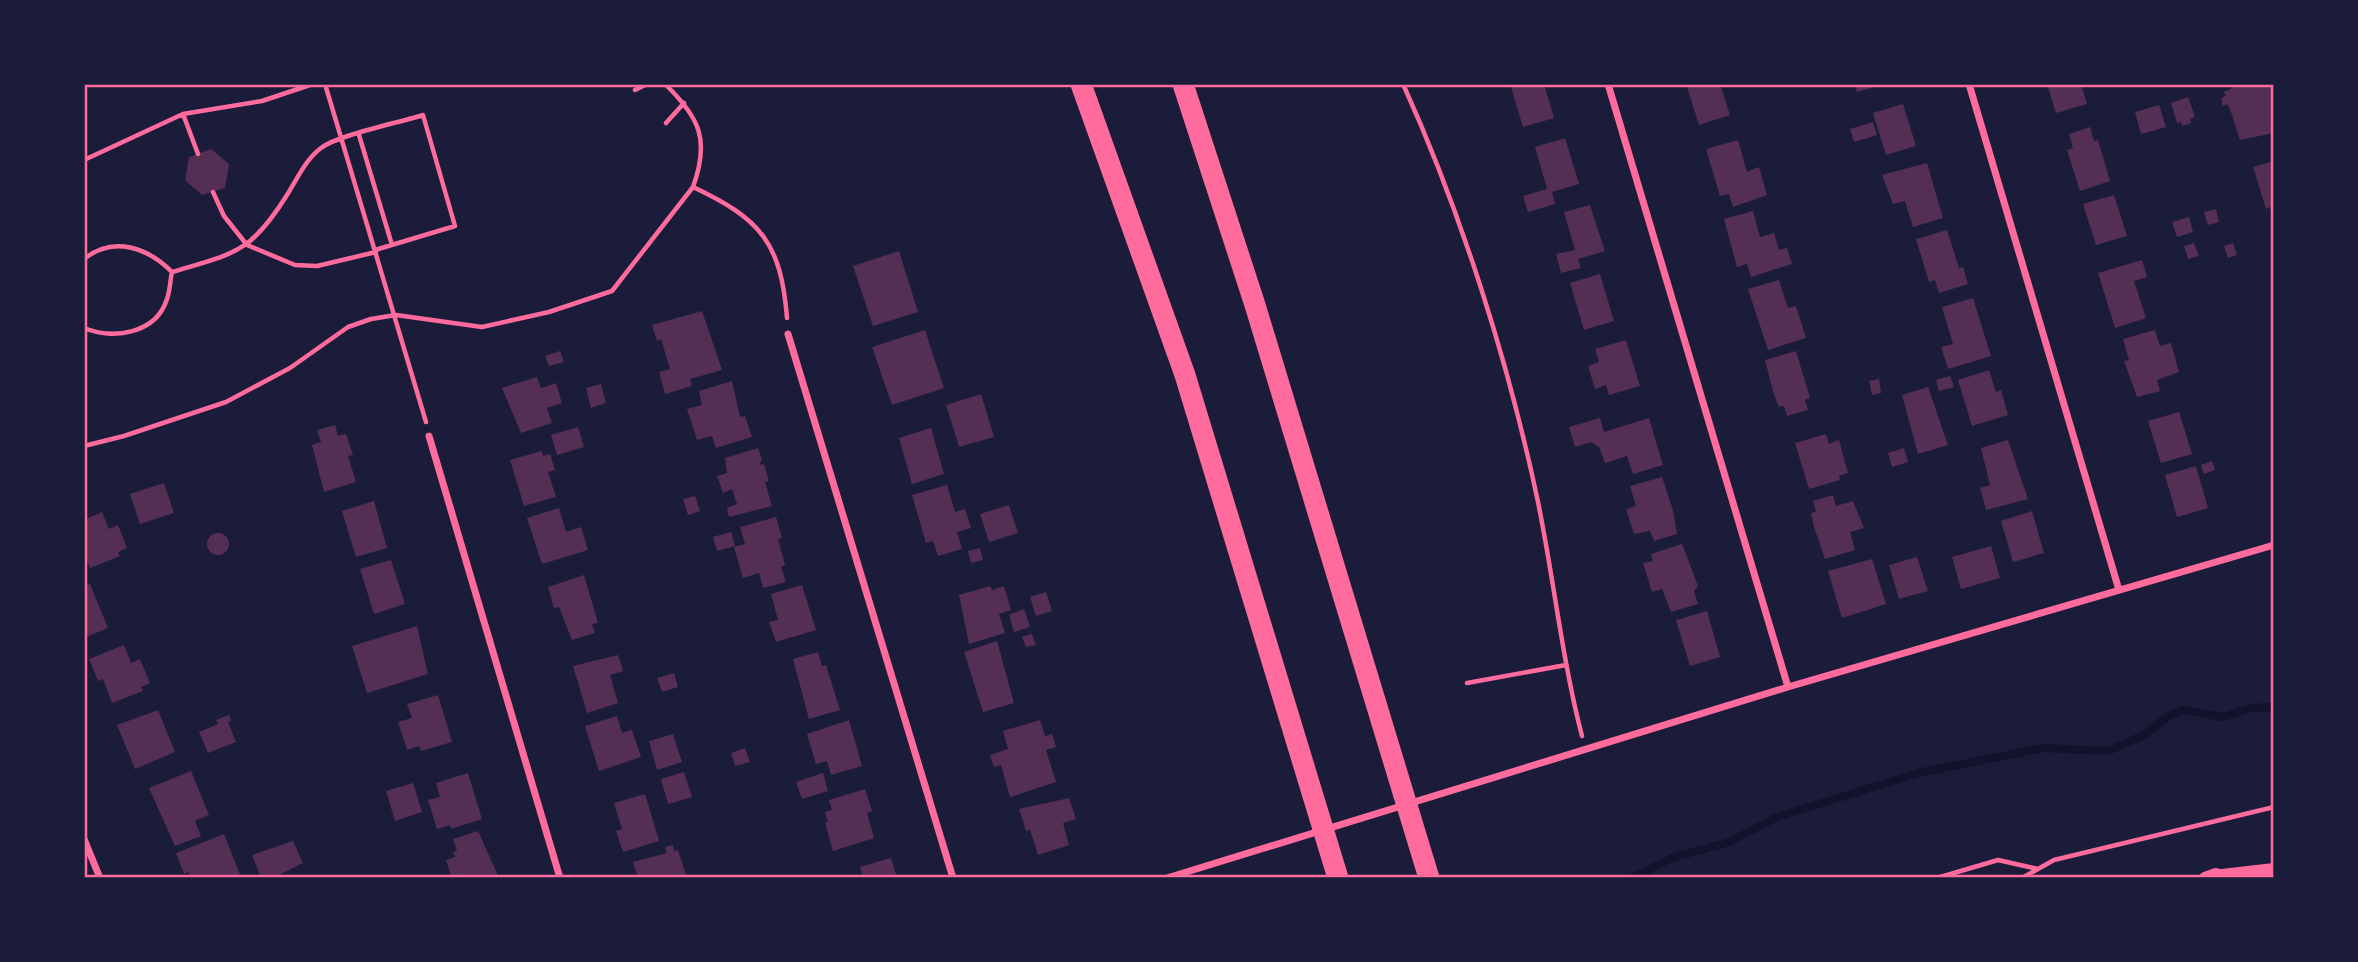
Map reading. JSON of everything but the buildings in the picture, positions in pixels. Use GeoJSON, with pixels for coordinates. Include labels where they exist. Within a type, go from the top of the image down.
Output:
{"type":"FeatureCollection","features":[{"type":"Feature","properties":{"kind":"highway"},"geometry":{"type":"LineString","coordinates":[[1082,84],[1185,375],[1338,878]]}},
{"type":"Feature","properties":{"kind":"highway"},"geometry":{"type":"LineString","coordinates":[[1183,84],[1251,293],[1429,878]]}},
{"type":"Feature","properties":{"kind":"street"},"geometry":{"type":"LineString","coordinates":[[1608,84],[1788,687]]}},
{"type":"Feature","properties":{"kind":"street"},"geometry":{"type":"LineString","coordinates":[[1969,84],[2119,590]]}},
{"type":"Feature","properties":{"kind":"street"},"geometry":{"type":"LineString","coordinates":[[788,334],[953,878]]}},
{"type":"Feature","properties":{"kind":"street"},"geometry":{"type":"LineString","coordinates":[[429,436],[560,878]]}},
{"type":"Feature","properties":{"kind":"street"},"geometry":{"type":"LineString","coordinates":[[1167,878],[1788,687],[2274,545]]}},
{"type":"Feature","properties":{"kind":"street"},"geometry":{"type":"LineString","coordinates":[[84,839],[100,878]]}},
{"type":"Feature","properties":{"kind":"street"},"geometry":{"type":"LineString","coordinates":[[2205,878],[2274,869]]}},
{"type":"Feature","properties":{"kind":"path"},"geometry":{"type":"LineString","coordinates":[[84,160],[183,114],[261,101],[313,84]]}},
{"type":"Feature","properties":{"kind":"path"},"geometry":{"type":"LineString","coordinates":[[325,84],[396,315],[429,436]]}},
{"type":"Feature","properties":{"kind":"path"},"geometry":{"type":"LineString","coordinates":[[635,90],[647,84]]}},
{"type":"Feature","properties":{"kind":"path"},"geometry":{"type":"LineString","coordinates":[[84,446],[168,423],[226,402],[290,368],[348,327],[396,315],[482,327],[550,312],[612,292],[693,187],[702,150],[696,118],[665,84]]}},
{"type":"Feature","properties":{"kind":"path"},"geometry":{"type":"LineString","coordinates":[[1403,84],[1449,198],[1506,372],[1538,501],[1566,665],[1586,751]]}},
{"type":"Feature","properties":{"kind":"path"},"geometry":{"type":"LineString","coordinates":[[666,123],[684,102]]}},
{"type":"Feature","properties":{"kind":"path"},"geometry":{"type":"LineString","coordinates":[[183,114],[198,154]]}},
{"type":"Feature","properties":{"kind":"path"},"geometry":{"type":"LineString","coordinates":[[172,272],[237,252],[247,245],[268,225],[311,158],[341,137],[359,135],[423,116],[455,226],[317,266],[295,265],[247,245],[224,216],[213,192]]}},
{"type":"Feature","properties":{"kind":"path"},"geometry":{"type":"LineString","coordinates":[[359,135],[392,245]]}},
{"type":"Feature","properties":{"kind":"path"},"geometry":{"type":"LineString","coordinates":[[693,187],[752,223],[768,241],[777,258],[785,296],[788,334]]}},
{"type":"Feature","properties":{"kind":"path"},"geometry":{"type":"LineString","coordinates":[[84,259],[106,248],[132,247],[148,251],[172,272]]}},
{"type":"Feature","properties":{"kind":"path"},"geometry":{"type":"LineString","coordinates":[[84,328],[109,335],[144,327],[167,300],[172,272]]}},
{"type":"Feature","properties":{"kind":"path"},"geometry":{"type":"LineString","coordinates":[[1467,683],[1566,665]]}},
{"type":"Feature","properties":{"kind":"path"},"geometry":{"type":"LineString","coordinates":[[2022,878],[2054,860],[2274,807]]}},
{"type":"Feature","properties":{"kind":"path"},"geometry":{"type":"LineString","coordinates":[[1937,878],[1998,860],[2038,869]]}},
{"type":"Feature","properties":{"kind":"waterway"},"geometry":{"type":"LineString","coordinates":[[1631,878],[1672,858],[1729,842],[1777,817],[1918,773],[2043,748],[2108,751],[2144,735],[2170,715],[2184,710],[2222,717],[2252,708],[2274,707]]}}]}
